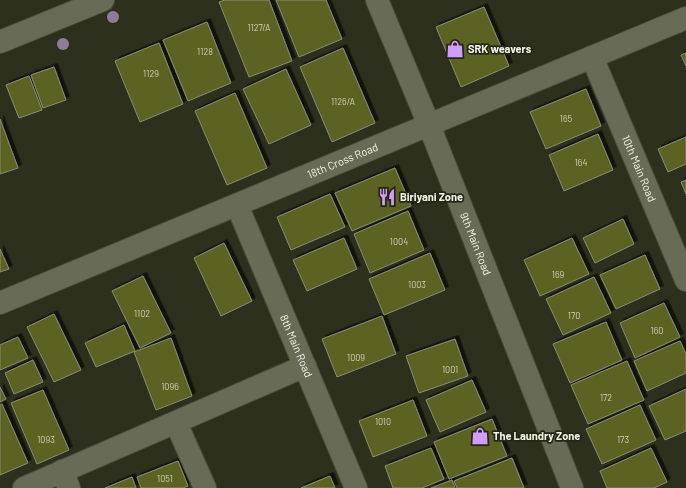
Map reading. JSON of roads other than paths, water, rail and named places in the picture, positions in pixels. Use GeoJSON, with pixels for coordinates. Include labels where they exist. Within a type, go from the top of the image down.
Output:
{"type":"FeatureCollection","features":[{"type":"Feature","properties":{"kind":"street"},"geometry":{"type":"LineString","coordinates":[[0,42],[103,0]]}},
{"type":"Feature","properties":{"kind":"street","name":"9th Main Road"},"geometry":{"type":"LineString","coordinates":[[377,0],[429,125],[572,488]]}},
{"type":"Feature","properties":{"kind":"street","name":"18th Cross Road"},"geometry":{"type":"LineString","coordinates":[[0,303],[686,18]]}},
{"type":"Feature","properties":{"kind":"street","name":"10th Main Road"},"geometry":{"type":"LineString","coordinates":[[592,57],[686,280]]}},
{"type":"Feature","properties":{"kind":"street","name":"8th Main Road"},"geometry":{"type":"LineString","coordinates":[[236,205],[356,488]]}},
{"type":"Feature","properties":{"kind":"street"},"geometry":{"type":"LineString","coordinates":[[24,488],[65,480],[176,423],[305,366]]}},
{"type":"Feature","properties":{"kind":"street"},"geometry":{"type":"LineString","coordinates":[[176,423],[205,488]]}},
{"type":"Feature","properties":{"kind":"place","name":"SRK weavers"},"geometry":{"type":"Point","coordinates":[455,49]}},
{"type":"Feature","properties":{"kind":"place","name":"Biriyani Zone"},"geometry":{"type":"Point","coordinates":[387,197]}},
{"type":"Feature","properties":{"kind":"place","name":"The Laundry Zone"},"geometry":{"type":"Point","coordinates":[480,436]}}]}
